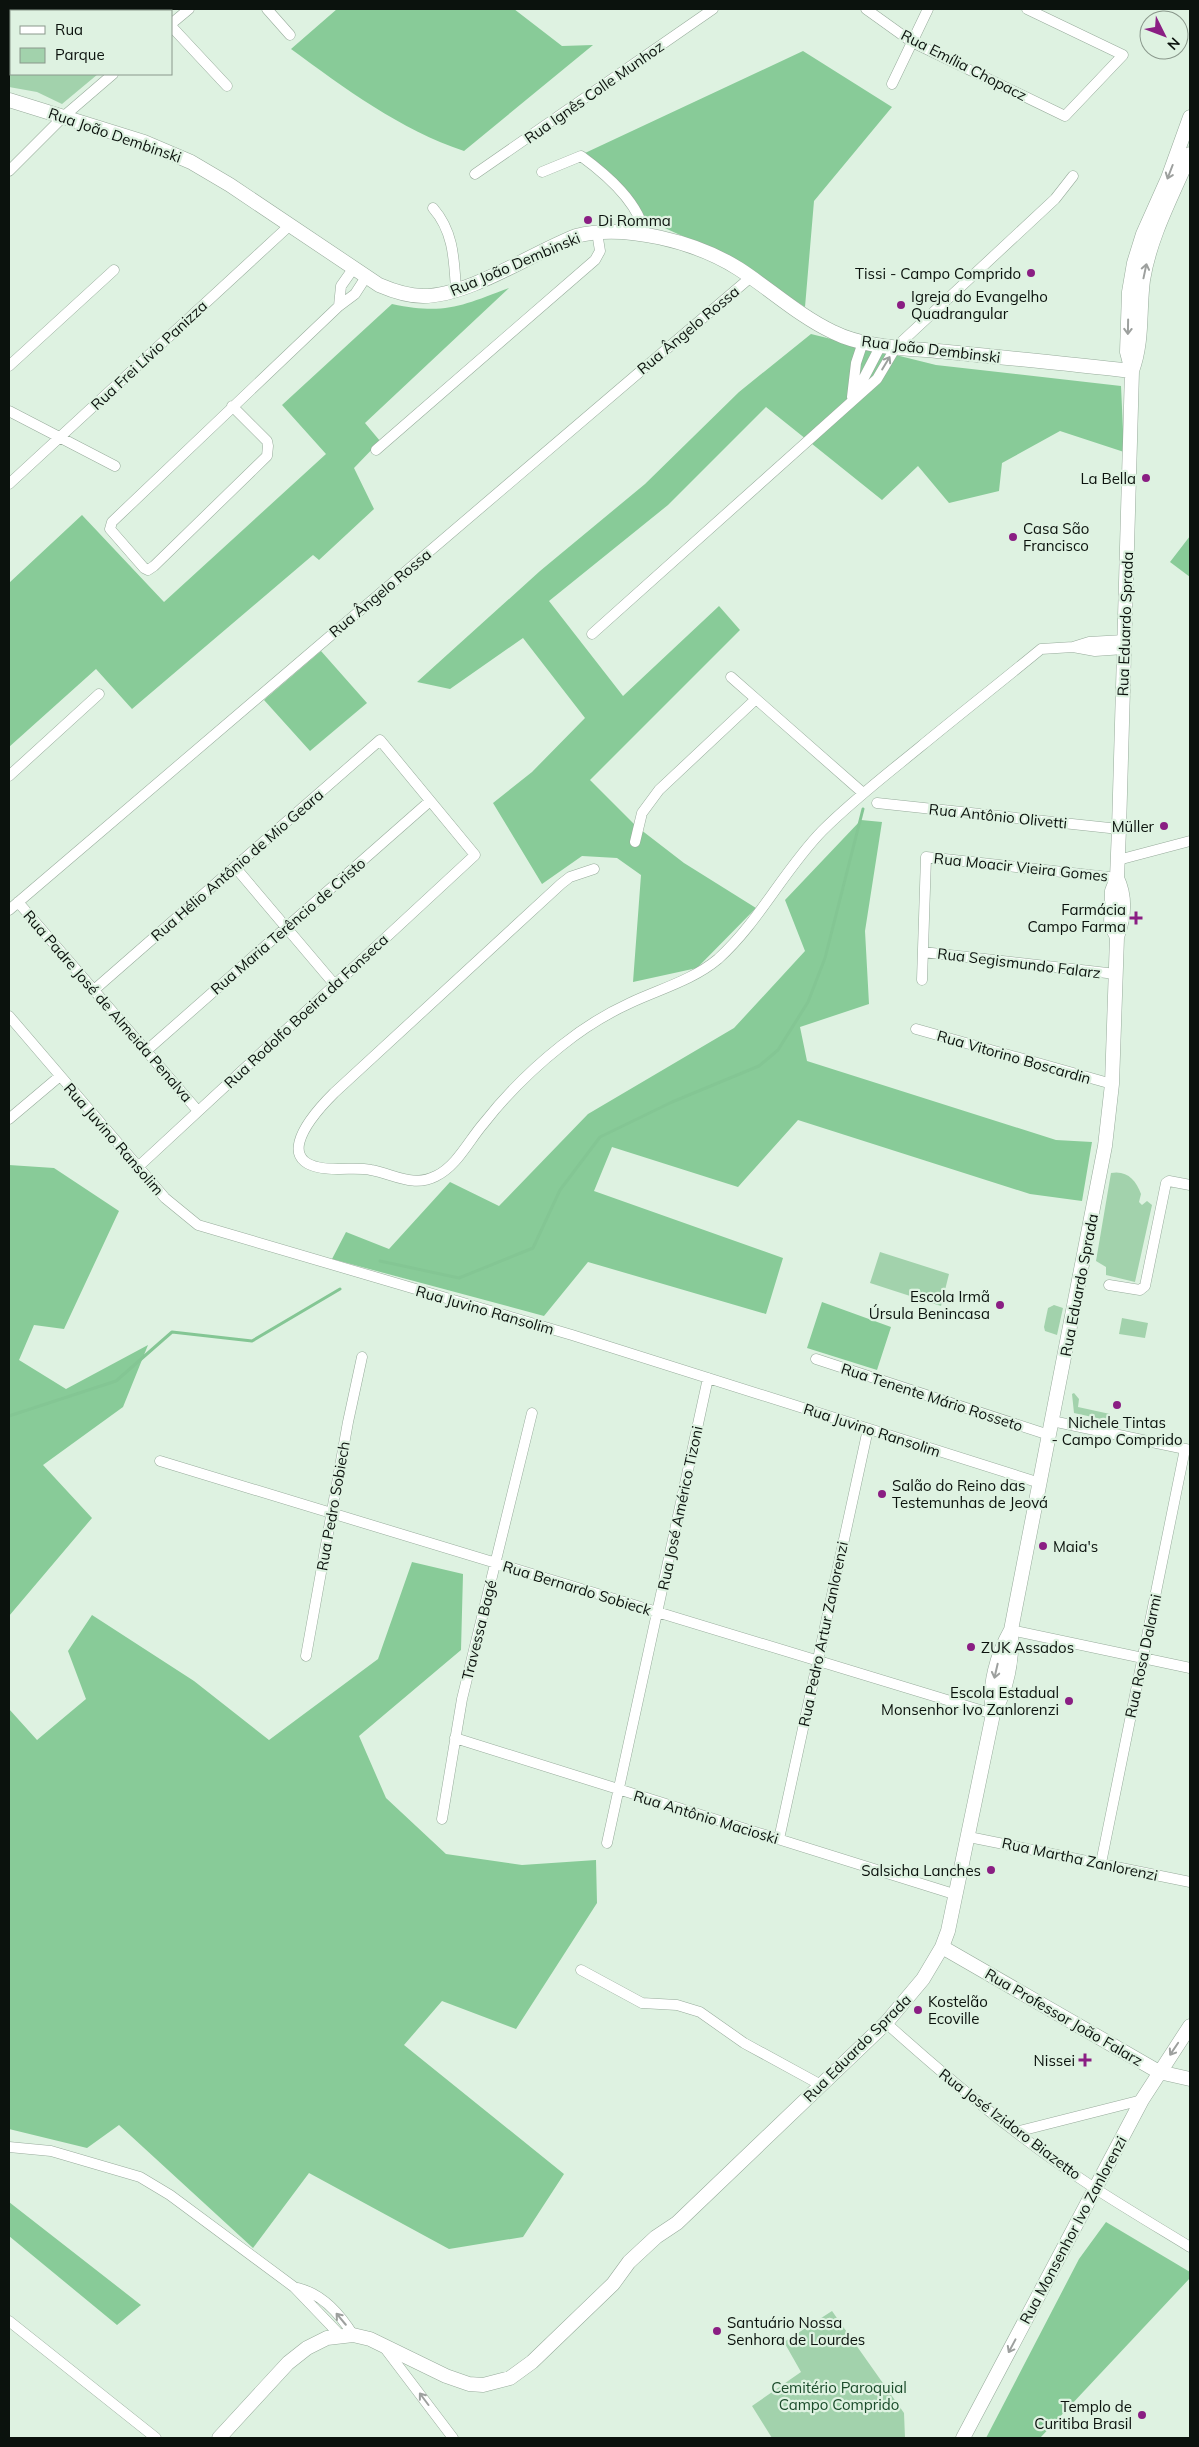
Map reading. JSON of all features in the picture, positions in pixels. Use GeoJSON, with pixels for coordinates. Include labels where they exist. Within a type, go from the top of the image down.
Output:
{"type":"FeatureCollection","features":[{"type":"Feature","properties":{"kind":"main road","name":"Rua João Dembinski"},"geometry":{"type":"LineString","coordinates":[[9,100],[144,142],[177,156],[230,185],[379,285],[407,295],[423,296],[456,290],[565,240],[596,232],[625,232],[697,250],[724,261],[751,277],[823,327],[848,338],[896,347],[1132,371]]}},
{"type":"Feature","properties":{"kind":"main road","name":"Rua Eduardo Sprada"},"geometry":{"type":"LineString","coordinates":[[346,2335],[381,2343],[458,2381],[483,2385],[510,2378],[532,2362],[613,2284],[629,2262],[656,2237],[677,2223],[886,2023],[923,1979],[942,1947],[957,1895],[993,1714],[1000,1701],[1012,1650],[1011,1630],[1102,1170],[1112,1084],[1116,974],[1117,937],[1111,925],[1112,890],[1117,878],[1119,829],[1132,371],[1127,343],[1129,292],[1142,234],[1189,127]]}},
{"type":"Feature","properties":{"kind":"main road","name":"Rua Eduardo Sprada"},"geometry":{"type":"LineString","coordinates":[[1132,371],[1139,351],[1141,301],[1146,266],[1156,234],[1190,154]]}},
{"type":"Feature","properties":{"kind":"main road"},"geometry":{"type":"LineString","coordinates":[[1174,192],[1190,184]]}},
{"type":"Feature","properties":{"kind":"main road","name":"Rua Professor João Falarz"},"geometry":{"type":"LineString","coordinates":[[942,1947],[1159,2072],[1190,2079]]}},
{"type":"Feature","properties":{"kind":"main road","name":"Rua Monsenhor Ivo Zanlorenzi"},"geometry":{"type":"LineString","coordinates":[[962,2438],[1142,2100],[1190,2026]]}},
{"type":"Feature","properties":{"kind":"main road"},"geometry":{"type":"LineString","coordinates":[[219,2438],[296,2356],[316,2342],[346,2335]]}},
{"type":"Feature","properties":{"kind":"street"},"geometry":{"type":"LineString","coordinates":[[172,24],[189,9]]}},
{"type":"Feature","properties":{"kind":"street"},"geometry":{"type":"LineString","coordinates":[[267,9],[290,35]]}},
{"type":"Feature","properties":{"kind":"street","name":"Rua Ignês Colle Munhoz"},"geometry":{"type":"LineString","coordinates":[[475,174],[713,9]]}},
{"type":"Feature","properties":{"kind":"street","name":"Rua Emília Chopacz"},"geometry":{"type":"LineString","coordinates":[[866,9],[912,42],[1065,116],[1122,55],[1027,9]]}},
{"type":"Feature","properties":{"kind":"street"},"geometry":{"type":"LineString","coordinates":[[892,84],[928,9]]}},
{"type":"Feature","properties":{"kind":"street"},"geometry":{"type":"LineString","coordinates":[[172,26],[227,86]]}},
{"type":"Feature","properties":{"kind":"street"},"geometry":{"type":"LineString","coordinates":[[9,172],[64,117],[112,75]]}},
{"type":"Feature","properties":{"kind":"street"},"geometry":{"type":"LineString","coordinates":[[542,172],[581,156],[608,179],[640,216],[645,236]]}},
{"type":"Feature","properties":{"kind":"street"},"geometry":{"type":"LineString","coordinates":[[592,634],[877,379],[896,347],[1055,199],[1073,176]]}},
{"type":"Feature","properties":{"kind":"street"},"geometry":{"type":"LineString","coordinates":[[433,208],[443,219],[453,249],[456,290]]}},
{"type":"Feature","properties":{"kind":"street","name":"Rua Frei Lívio Panizza"},"geometry":{"type":"LineString","coordinates":[[9,484],[289,226]]}},
{"type":"Feature","properties":{"kind":"street"},"geometry":{"type":"LineString","coordinates":[[376,450],[595,260],[600,251],[596,232]]}},
{"type":"Feature","properties":{"kind":"street"},"geometry":{"type":"LineString","coordinates":[[339,306],[341,286],[353,268]]}},
{"type":"Feature","properties":{"kind":"street"},"geometry":{"type":"LineString","coordinates":[[9,366],[114,270]]}},
{"type":"Feature","properties":{"kind":"street"},"geometry":{"type":"LineString","coordinates":[[232,406],[267,441],[267,456],[154,566],[148,570],[144,568],[110,529],[110,526],[232,406],[339,306],[355,294],[366,277]]}},
{"type":"Feature","properties":{"kind":"street","name":"Rua Ângelo Rossa"},"geometry":{"type":"LineString","coordinates":[[9,910],[751,277]]}},
{"type":"Feature","properties":{"kind":"street"},"geometry":{"type":"LineString","coordinates":[[852,401],[856,363],[863,342]]}},
{"type":"Feature","properties":{"kind":"street"},"geometry":{"type":"LineString","coordinates":[[852,401],[881,345]]}},
{"type":"Feature","properties":{"kind":"street"},"geometry":{"type":"LineString","coordinates":[[9,412],[115,466]]}},
{"type":"Feature","properties":{"kind":"street"},"geometry":{"type":"LineString","coordinates":[[594,870],[574,875],[560,884],[329,1098],[308,1121],[301,1133],[298,1141],[300,1152],[305,1160],[315,1166],[326,1169],[371,1170],[412,1182],[430,1178],[445,1170],[502,1101],[561,1046],[610,1013],[702,971],[717,960],[741,934],[813,841],[863,793],[1041,649],[1073,647],[1088,650],[1124,645]]}},
{"type":"Feature","properties":{"kind":"street"},"geometry":{"type":"LineString","coordinates":[[731,677],[863,793]]}},
{"type":"Feature","properties":{"kind":"street"},"geometry":{"type":"LineString","coordinates":[[9,776],[99,694]]}},
{"type":"Feature","properties":{"kind":"street"},"geometry":{"type":"LineString","coordinates":[[635,842],[642,813],[659,790],[756,699]]}},
{"type":"Feature","properties":{"kind":"street","name":"Rua Hélio Antônio de Mio Geara"},"geometry":{"type":"LineString","coordinates":[[94,990],[380,740],[430,801]]}},
{"type":"Feature","properties":{"kind":"street","name":"Rua Rodolfo Boeira da Fonseca"},"geometry":{"type":"LineString","coordinates":[[138,1167],[475,855],[430,801]]}},
{"type":"Feature","properties":{"kind":"street","name":"Rua Maria Terêncio de Cristo"},"geometry":{"type":"LineString","coordinates":[[146,1050],[430,801]]}},
{"type":"Feature","properties":{"kind":"street","name":"Rua Antônio Olivetti"},"geometry":{"type":"LineString","coordinates":[[877,803],[1119,829]]}},
{"type":"Feature","properties":{"kind":"street"},"geometry":{"type":"LineString","coordinates":[[1118,860],[1190,841]]}},
{"type":"Feature","properties":{"kind":"street","name":"Rua Moacir Vieira Gomes"},"geometry":{"type":"LineString","coordinates":[[923,952],[926,857],[1117,878]]}},
{"type":"Feature","properties":{"kind":"street"},"geometry":{"type":"LineString","coordinates":[[235,867],[335,985]]}},
{"type":"Feature","properties":{"kind":"street","name":"Rua Padre José de Almeida Penalva"},"geometry":{"type":"LineString","coordinates":[[18,902],[198,1111]]}},
{"type":"Feature","properties":{"kind":"street"},"geometry":{"type":"LineString","coordinates":[[922,980],[923,952]]}},
{"type":"Feature","properties":{"kind":"street","name":"Rua Segismundo Falarz"},"geometry":{"type":"LineString","coordinates":[[923,952],[1116,974]]}},
{"type":"Feature","properties":{"kind":"street","name":"Rua Juvino Ransolim"},"geometry":{"type":"LineString","coordinates":[[9,1018],[175,1208],[198,1225],[211,1231],[572,1335],[1040,1483]]}},
{"type":"Feature","properties":{"kind":"street","name":"Rua Vitorino Boscardin"},"geometry":{"type":"LineString","coordinates":[[916,1029],[1112,1084]]}},
{"type":"Feature","properties":{"kind":"street"},"geometry":{"type":"LineString","coordinates":[[9,1120],[60,1076]]}},
{"type":"Feature","properties":{"kind":"street"},"geometry":{"type":"LineString","coordinates":[[1109,1284],[1140,1290],[1145,1286],[1166,1183],[1169,1181],[1190,1185]]}},
{"type":"Feature","properties":{"kind":"street","name":"Rua Pedro Sobiech"},"geometry":{"type":"LineString","coordinates":[[306,1656],[362,1357]]}},
{"type":"Feature","properties":{"kind":"street","name":"Rua Tenente Mário Rosseto"},"geometry":{"type":"LineString","coordinates":[[816,1359],[1051,1428],[1188,1450]]}},
{"type":"Feature","properties":{"kind":"street","name":"Rua José Américo Tizoni"},"geometry":{"type":"LineString","coordinates":[[607,1844],[708,1378]]}},
{"type":"Feature","properties":{"kind":"street","name":"Travessa Bagé"},"geometry":{"type":"LineString","coordinates":[[442,1819],[455,1738],[532,1413]]}},
{"type":"Feature","properties":{"kind":"street","name":"Rua Pedro Artur Zanlorenzi"},"geometry":{"type":"LineString","coordinates":[[779,1839],[868,1429]]}},
{"type":"Feature","properties":{"kind":"street","name":"Rua Rosa Dalarmi"},"geometry":{"type":"LineString","coordinates":[[1101,1864],[1188,1450]]}},
{"type":"Feature","properties":{"kind":"street","name":"Rua Bernardo Sobieck"},"geometry":{"type":"LineString","coordinates":[[160,1461],[993,1714]]}},
{"type":"Feature","properties":{"kind":"street"},"geometry":{"type":"LineString","coordinates":[[1011,1630],[1190,1668]]}},
{"type":"Feature","properties":{"kind":"street","name":"Rua Antônio Macioski"},"geometry":{"type":"LineString","coordinates":[[455,1738],[957,1895]]}},
{"type":"Feature","properties":{"kind":"street","name":"Rua Martha Zanlorenzi"},"geometry":{"type":"LineString","coordinates":[[969,1837],[1190,1882]]}},
{"type":"Feature","properties":{"kind":"street"},"geometry":{"type":"LineString","coordinates":[[581,1970],[642,2003],[676,2005],[700,2012],[750,2047],[821,2086]]}},
{"type":"Feature","properties":{"kind":"street","name":"Rua José Izidoro Biazetto"},"geometry":{"type":"LineString","coordinates":[[886,2023],[953,2082],[1016,2132],[1095,2189],[1190,2247]]}},
{"type":"Feature","properties":{"kind":"street"},"geometry":{"type":"LineString","coordinates":[[1016,2132],[1142,2100]]}},
{"type":"Feature","properties":{"kind":"street"},"geometry":{"type":"LineString","coordinates":[[9,2147],[52,2151],[140,2177],[170,2195],[294,2287],[346,2335]]}},
{"type":"Feature","properties":{"kind":"street"},"geometry":{"type":"LineString","coordinates":[[9,2321],[156,2438]]}},
{"type":"Feature","properties":{"kind":"street"},"geometry":{"type":"LineString","coordinates":[[381,2343],[453,2438]]}},
{"type":"Feature","properties":{"kind":"green space"},"geometry":{"type":"Polygon","coordinates":[[[9,9],[174,9],[10,10],[10,75],[97,75],[62,104],[37,92],[9,87],[9,9]]]}},
{"type":"Feature","properties":{"kind":"green space"},"geometry":{"type":"Polygon","coordinates":[[[337,9],[514,9],[562,46],[593,45],[464,151],[418,132],[396,120],[352,93],[291,49],[337,9]]]}},
{"type":"Feature","properties":{"kind":"green space"},"geometry":{"type":"Polygon","coordinates":[[[803,51],[892,107],[814,201],[805,307],[724,255],[645,219],[606,172],[585,153],[803,51]]]}},
{"type":"Feature","properties":{"kind":"green space"},"geometry":{"type":"Polygon","coordinates":[[[509,288],[365,423],[380,441],[354,468],[374,509],[319,560],[313,555],[132,709],[96,669],[9,747],[9,583],[82,515],[164,602],[326,454],[282,405],[392,304],[440,309],[465,304],[509,288]]]}},
{"type":"Feature","properties":{"kind":"green space"},"geometry":{"type":"Polygon","coordinates":[[[811,334],[936,365],[1121,386],[1124,452],[1060,431],[1002,463],[999,491],[949,503],[918,466],[882,500],[766,407],[668,505],[549,601],[623,696],[719,606],[740,630],[590,780],[636,826],[684,863],[756,908],[697,968],[633,982],[641,875],[617,858],[582,856],[542,884],[493,803],[532,772],[585,718],[523,638],[450,689],[417,682],[540,571],[645,484],[739,392],[811,334]]]}},
{"type":"Feature","properties":{"kind":"green space"},"geometry":{"type":"Polygon","coordinates":[[[1190,536],[1190,577],[1170,562],[1190,536]]]}},
{"type":"Feature","properties":{"kind":"green space"},"geometry":{"type":"Polygon","coordinates":[[[321,651],[367,703],[310,751],[264,700],[321,651]]]}},
{"type":"Feature","properties":{"kind":"green space"},"geometry":{"type":"Polygon","coordinates":[[[861,820],[882,822],[865,931],[869,1004],[800,1027],[807,1061],[1056,1140],[1092,1142],[1082,1201],[1030,1194],[798,1120],[738,1187],[612,1147],[594,1191],[783,1258],[766,1314],[588,1262],[544,1316],[332,1259],[346,1232],[389,1249],[450,1182],[499,1206],[588,1114],[734,1028],[805,951],[785,900],[861,820]]]}},
{"type":"Feature","properties":{"kind":"green space"},"geometry":{"type":"Polygon","coordinates":[[[9,1165],[54,1168],[119,1211],[64,1329],[34,1325],[19,1360],[66,1389],[148,1345],[123,1407],[43,1465],[92,1518],[9,1616],[9,1165]]]}},
{"type":"Feature","properties":{"kind":"green space"},"geometry":{"type":"Polygon","coordinates":[[[1111,1173],[1122,1173],[1134,1180],[1141,1194],[1139,1202],[1142,1205],[1147,1201],[1152,1205],[1135,1282],[1106,1275],[1106,1267],[1096,1261],[1111,1173]]]}},
{"type":"Feature","properties":{"kind":"green space"},"geometry":{"type":"Polygon","coordinates":[[[880,1252],[949,1274],[941,1306],[870,1283],[880,1252]]]}},
{"type":"Feature","properties":{"kind":"green space"},"geometry":{"type":"Polygon","coordinates":[[[822,1302],[891,1327],[877,1370],[807,1348],[822,1302]]]}},
{"type":"Feature","properties":{"kind":"green space"},"geometry":{"type":"Polygon","coordinates":[[[1054,1305],[1063,1308],[1057,1335],[1045,1331],[1044,1327],[1048,1308],[1054,1305]]]}},
{"type":"Feature","properties":{"kind":"green space"},"geometry":{"type":"Polygon","coordinates":[[[1122,1318],[1148,1323],[1145,1338],[1119,1334],[1122,1318]]]}},
{"type":"Feature","properties":{"kind":"green space"},"geometry":{"type":"Polygon","coordinates":[[[1074,1393],[1079,1399],[1078,1407],[1110,1414],[1109,1418],[1106,1417],[1106,1420],[1074,1413],[1072,1394],[1074,1393]]]}},
{"type":"Feature","properties":{"kind":"green space"},"geometry":{"type":"Polygon","coordinates":[[[412,1562],[463,1574],[461,1650],[359,1736],[386,1798],[446,1854],[522,1865],[596,1860],[597,1903],[516,2029],[442,2001],[404,2045],[564,2174],[523,2237],[449,2249],[309,2173],[253,2248],[119,2125],[87,2148],[9,2129],[9,1709],[37,1740],[86,1699],[68,1651],[92,1615],[194,1681],[269,1740],[378,1659],[412,1562]]]}},
{"type":"Feature","properties":{"kind":"green space"},"geometry":{"type":"Polygon","coordinates":[[[9,2202],[141,2305],[117,2325],[9,2236],[9,2202]]]}},
{"type":"Feature","properties":{"kind":"green space"},"geometry":{"type":"Polygon","coordinates":[[[1106,2222],[1190,2272],[1190,2278],[1040,2438],[986,2438],[1079,2259],[1106,2222]]]}},
{"type":"Feature","properties":{"kind":"green space","name":"Cemitério Paroquial Campo Comprido"},"geometry":{"type":"Polygon","coordinates":[[[832,2311],[904,2413],[905,2438],[772,2438],[752,2406],[801,2372],[784,2342],[832,2311]]]}},
{"type":"Feature","properties":{"kind":"waterway"},"geometry":{"type":"LineString","coordinates":[[380,1261],[459,1278],[533,1248],[560,1190],[600,1137],[672,1102],[759,1066],[778,1050],[808,1002],[825,958],[863,809]]}},
{"type":"Feature","properties":{"kind":"waterway"},"geometry":{"type":"LineString","coordinates":[[9,1416],[116,1381],[172,1332],[252,1341],[340,1289]]}},
{"type":"Feature","properties":{"kind":"place","name":"Di Romma"},"geometry":{"type":"Point","coordinates":[588,220]}},
{"type":"Feature","properties":{"kind":"place","name":"Tissi - Campo Comprido"},"geometry":{"type":"Point","coordinates":[1031,273]}},
{"type":"Feature","properties":{"kind":"place","name":"Igreja do Evangelho Quadrangular"},"geometry":{"type":"Point","coordinates":[901,305]}},
{"type":"Feature","properties":{"kind":"place","name":"La Bella"},"geometry":{"type":"Point","coordinates":[1146,478]}},
{"type":"Feature","properties":{"kind":"place","name":"Casa São Francisco"},"geometry":{"type":"Point","coordinates":[1013,537]}},
{"type":"Feature","properties":{"kind":"place","name":"Müller"},"geometry":{"type":"Point","coordinates":[1164,826]}},
{"type":"Feature","properties":{"kind":"place","name":"Farmácia Campo Farma"},"geometry":{"type":"Point","coordinates":[1136,918]}},
{"type":"Feature","properties":{"kind":"place","name":"Escola Irmã Úrsula Benincasa"},"geometry":{"type":"Point","coordinates":[1000,1305]}},
{"type":"Feature","properties":{"kind":"place","name":"Nichele Tintas - Campo Comprido"},"geometry":{"type":"Point","coordinates":[1117,1405]}},
{"type":"Feature","properties":{"kind":"place","name":"Salão do Reino das Testemunhas de Jeová"},"geometry":{"type":"Point","coordinates":[882,1494]}},
{"type":"Feature","properties":{"kind":"place","name":"Maia's"},"geometry":{"type":"Point","coordinates":[1043,1546]}},
{"type":"Feature","properties":{"kind":"place","name":"ZUK Assados"},"geometry":{"type":"Point","coordinates":[971,1647]}},
{"type":"Feature","properties":{"kind":"place","name":"Escola Estadual Monsenhor Ivo Zanlorenzi"},"geometry":{"type":"Point","coordinates":[1069,1701]}},
{"type":"Feature","properties":{"kind":"place","name":"Salsicha Lanches"},"geometry":{"type":"Point","coordinates":[991,1870]}},
{"type":"Feature","properties":{"kind":"place","name":"Kostelão Ecoville"},"geometry":{"type":"Point","coordinates":[918,2010]}},
{"type":"Feature","properties":{"kind":"place","name":"Nissei"},"geometry":{"type":"Point","coordinates":[1085,2060]}},
{"type":"Feature","properties":{"kind":"place","name":"Santuário Nossa Senhora de Lourdes"},"geometry":{"type":"Point","coordinates":[717,2331]}},
{"type":"Feature","properties":{"kind":"place","name":"Templo de Curitiba Brasil"},"geometry":{"type":"Point","coordinates":[1142,2415]}}]}
